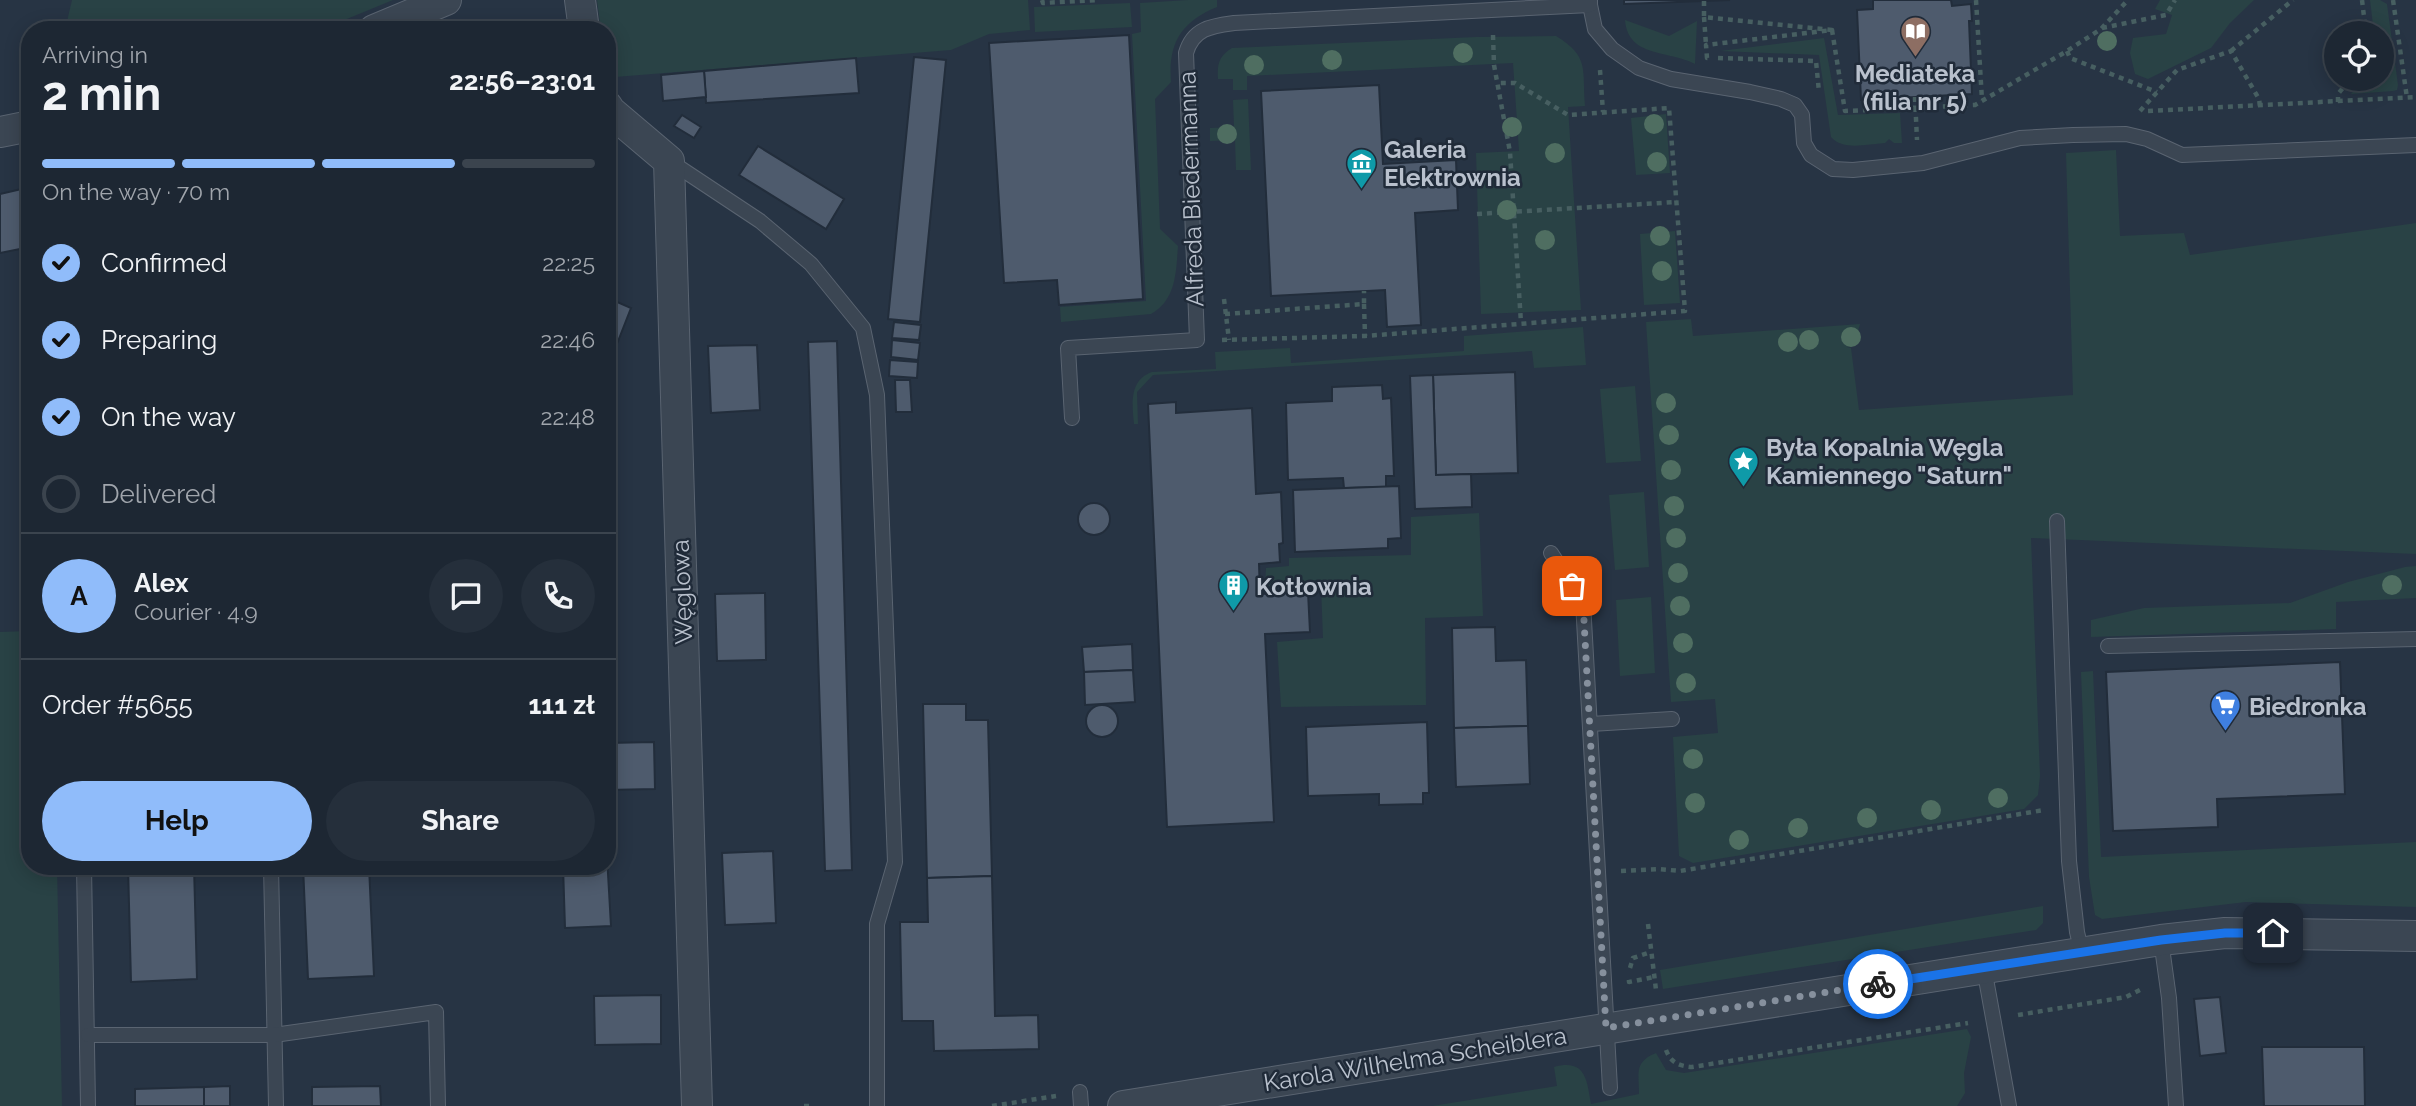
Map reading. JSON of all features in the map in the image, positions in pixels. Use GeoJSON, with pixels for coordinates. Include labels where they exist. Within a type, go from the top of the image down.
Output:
{"type":"FeatureCollection","features":[{"type":"Feature","properties":{"kind":"street"},"geometry":{"type":"LineString","coordinates":[[396,21],[446,0]]}},
{"type":"Feature","properties":{"kind":"street"},"geometry":{"type":"LineString","coordinates":[[580,0],[583,21]]}},
{"type":"Feature","properties":{"kind":"street"},"geometry":{"type":"LineString","coordinates":[[616,116],[669,161]]}},
{"type":"Feature","properties":{"kind":"street"},"geometry":{"type":"LineString","coordinates":[[0,132],[21,128]]}},
{"type":"Feature","properties":{"kind":"street","name":"Węglowa"},"geometry":{"type":"LineString","coordinates":[[669,161],[697,1106]]}},
{"type":"Feature","properties":{"kind":"street","name":"Karola Wilhelma Scheiblera"},"geometry":{"type":"LineString","coordinates":[[1123,1106],[2161,940],[2225,933],[2416,936]]}},
{"type":"Feature","properties":{"kind":"lane"},"geometry":{"type":"LineString","coordinates":[[1590,3],[1595,29],[1612,49],[1639,68],[1671,79],[1750,92],[1795,105],[1802,116],[1804,143],[1811,155],[1833,169],[1853,170],[1923,163],[2020,138],[2073,135],[2126,134],[2147,139],[2182,155],[2416,145]]}},
{"type":"Feature","properties":{"kind":"lane","name":"Alfreda Biedermanna"},"geometry":{"type":"LineString","coordinates":[[1072,418],[1068,348],[1197,340],[1186,53],[1189,42],[1198,32],[1214,26],[1289,19],[1590,3]]}},
{"type":"Feature","properties":{"kind":"lane"},"geometry":{"type":"LineString","coordinates":[[669,161],[760,221],[811,264],[863,328],[877,395],[895,862],[877,924],[877,1106]]}},
{"type":"Feature","properties":{"kind":"lane"},"geometry":{"type":"LineString","coordinates":[[2057,521],[2069,861],[2082,953]]}},
{"type":"Feature","properties":{"kind":"lane"},"geometry":{"type":"LineString","coordinates":[[1550,553],[1583,602],[1610,1088]]}},
{"type":"Feature","properties":{"kind":"lane"},"geometry":{"type":"LineString","coordinates":[[2108,646],[2416,639]]}},
{"type":"Feature","properties":{"kind":"lane"},"geometry":{"type":"LineString","coordinates":[[1591,724],[1672,719]]}},
{"type":"Feature","properties":{"kind":"lane"},"geometry":{"type":"LineString","coordinates":[[84,875],[88,1106]]}},
{"type":"Feature","properties":{"kind":"lane"},"geometry":{"type":"LineString","coordinates":[[271,875],[276,1106]]}},
{"type":"Feature","properties":{"kind":"lane"},"geometry":{"type":"LineString","coordinates":[[2161,940],[2167,979],[2176,1106]]}},
{"type":"Feature","properties":{"kind":"lane"},"geometry":{"type":"LineString","coordinates":[[1984,968],[2009,1106]]}},
{"type":"Feature","properties":{"kind":"lane"},"geometry":{"type":"LineString","coordinates":[[88,1035],[274,1035],[436,1012],[438,1106]]}},
{"type":"Feature","properties":{"kind":"path"},"geometry":{"type":"LineString","coordinates":[[1042,0],[1042,3],[1098,0]]}},
{"type":"Feature","properties":{"kind":"path"},"geometry":{"type":"LineString","coordinates":[[1976,0],[1982,100]]}},
{"type":"Feature","properties":{"kind":"path"},"geometry":{"type":"LineString","coordinates":[[1832,30],[1844,111],[1975,105],[2101,29],[2129,0]]}},
{"type":"Feature","properties":{"kind":"path"},"geometry":{"type":"LineString","coordinates":[[2101,29],[2166,15],[2175,0]]}},
{"type":"Feature","properties":{"kind":"path"},"geometry":{"type":"LineString","coordinates":[[2293,0],[2231,51],[2177,70],[2139,111],[2416,97]]}},
{"type":"Feature","properties":{"kind":"path"},"geometry":{"type":"LineString","coordinates":[[2362,0],[2365,21]]}},
{"type":"Feature","properties":{"kind":"path"},"geometry":{"type":"LineString","coordinates":[[2393,0],[2407,98]]}},
{"type":"Feature","properties":{"kind":"path"},"geometry":{"type":"LineString","coordinates":[[1703,1],[1707,58],[1816,61],[1819,100]]}},
{"type":"Feature","properties":{"kind":"path"},"geometry":{"type":"LineString","coordinates":[[1704,17],[1832,30]]}},
{"type":"Feature","properties":{"kind":"path"},"geometry":{"type":"LineString","coordinates":[[1706,46],[1832,30]]}},
{"type":"Feature","properties":{"kind":"path"},"geometry":{"type":"LineString","coordinates":[[1505,32],[1493,33],[1494,65],[1510,152],[1521,323]]}},
{"type":"Feature","properties":{"kind":"path"},"geometry":{"type":"LineString","coordinates":[[1603,112],[1600,65],[1612,49]]}},
{"type":"Feature","properties":{"kind":"path"},"geometry":{"type":"LineString","coordinates":[[2067,51],[2070,58],[2157,92]]}},
{"type":"Feature","properties":{"kind":"path"},"geometry":{"type":"LineString","coordinates":[[2231,51],[2259,99],[2260,106]]}},
{"type":"Feature","properties":{"kind":"path"},"geometry":{"type":"LineString","coordinates":[[1197,340],[1365,336],[1685,311],[1669,108],[1568,115],[1515,83],[1499,83]]}},
{"type":"Feature","properties":{"kind":"path"},"geometry":{"type":"LineString","coordinates":[[2338,102],[2340,91]]}},
{"type":"Feature","properties":{"kind":"path"},"geometry":{"type":"LineString","coordinates":[[1915,97],[1918,147]]}},
{"type":"Feature","properties":{"kind":"path"},"geometry":{"type":"LineString","coordinates":[[1477,214],[1677,202]]}},
{"type":"Feature","properties":{"kind":"path"},"geometry":{"type":"LineString","coordinates":[[1223,288],[1229,340]]}},
{"type":"Feature","properties":{"kind":"path"},"geometry":{"type":"LineString","coordinates":[[1364,291],[1365,336]]}},
{"type":"Feature","properties":{"kind":"path"},"geometry":{"type":"LineString","coordinates":[[1225,314],[1364,304]]}},
{"type":"Feature","properties":{"kind":"path"},"geometry":{"type":"LineString","coordinates":[[1615,872],[1659,869],[1680,871],[2045,810]]}},
{"type":"Feature","properties":{"kind":"path"},"geometry":{"type":"LineString","coordinates":[[1648,924],[1654,977],[1629,982],[1633,958],[1651,952]]}},
{"type":"Feature","properties":{"kind":"path"},"geometry":{"type":"LineString","coordinates":[[1665,1048],[1674,1062],[1683,1067],[1692,1067],[2126,997],[2148,985],[2167,979]]}},
{"type":"Feature","properties":{"kind":"path"},"geometry":{"type":"LineString","coordinates":[[992,1106],[1081,1099]]}},
{"type":"Feature","properties":{"kind":"path"},"geometry":{"type":"LineString","coordinates":[[804,1106],[811,1106]]}},
{"type":"Feature","properties":{"kind":"green space"},"geometry":{"type":"Polygon","coordinates":[[[72,0],[393,0],[342,21],[67,21],[72,0]]]}},
{"type":"Feature","properties":{"kind":"green space"},"geometry":{"type":"Polygon","coordinates":[[[597,0],[1028,0],[1030,30],[989,34],[951,50],[616,77],[616,21],[600,21],[597,0]]]}},
{"type":"Feature","properties":{"kind":"green space"},"geometry":{"type":"Polygon","coordinates":[[[1217,0],[1217,7],[1194,20],[1179,36],[1172,56],[1171,82],[1155,99],[1160,229],[1178,246],[1170,293],[1151,314],[1061,322],[1060,307],[1146,301],[1132,34],[1141,32],[1140,3],[1217,0]]]}},
{"type":"Feature","properties":{"kind":"green space"},"geometry":{"type":"Polygon","coordinates":[[[2160,0],[2254,0],[2230,23],[2211,48],[2148,79],[2135,74],[2130,53],[2133,38],[2166,34],[2172,15],[2155,9],[2160,0]]]}},
{"type":"Feature","properties":{"kind":"green space"},"geometry":{"type":"Polygon","coordinates":[[[2370,0],[2380,0],[2387,4],[2389,21],[2373,21],[2370,0]]]}},
{"type":"Feature","properties":{"kind":"green space"},"geometry":{"type":"Polygon","coordinates":[[[1130,3],[1132,27],[1035,32],[1034,7],[1130,3]]]}},
{"type":"Feature","properties":{"kind":"green space"},"geometry":{"type":"Polygon","coordinates":[[[1625,20],[1669,36],[1697,21],[1695,64],[1642,47],[1628,32],[1625,20]]]}},
{"type":"Feature","properties":{"kind":"green space"},"geometry":{"type":"Polygon","coordinates":[[[1556,36],[1574,51],[1582,65],[1583,73],[1585,106],[1568,107],[1581,310],[1481,314],[1476,153],[1519,151],[1513,63],[1247,76],[1247,90],[1233,90],[1233,79],[1218,79],[1220,61],[1232,48],[1556,36]]]}},
{"type":"Feature","properties":{"kind":"green space"},"geometry":{"type":"Polygon","coordinates":[[[1824,38],[1838,115],[1900,113],[1902,143],[1894,143],[1889,139],[1885,143],[1849,145],[1831,137],[1819,55],[1720,51],[1824,38]]]}},
{"type":"Feature","properties":{"kind":"green space"},"geometry":{"type":"Polygon","coordinates":[[[2394,56],[2398,85],[2394,91],[2394,56]]]}},
{"type":"Feature","properties":{"kind":"green space"},"geometry":{"type":"Polygon","coordinates":[[[2354,91],[2393,91],[2351,94],[2354,91]]]}},
{"type":"Feature","properties":{"kind":"green space"},"geometry":{"type":"Polygon","coordinates":[[[1248,99],[1251,170],[1236,170],[1235,140],[1210,141],[1210,128],[1234,127],[1233,100],[1248,99]]]}},
{"type":"Feature","properties":{"kind":"green space"},"geometry":{"type":"Polygon","coordinates":[[[1666,114],[1670,173],[1636,175],[1631,118],[1666,114]]]}},
{"type":"Feature","properties":{"kind":"green space"},"geometry":{"type":"Polygon","coordinates":[[[2116,150],[2120,236],[2184,233],[2190,255],[2416,223],[2416,554],[2031,538],[2040,776],[2038,795],[2024,809],[1693,863],[1679,856],[1673,737],[1718,733],[1715,699],[1671,702],[1646,322],[1691,319],[1693,336],[1860,324],[1854,346],[1847,347],[1851,348],[1859,410],[2073,395],[2066,153],[2116,150]]]}},
{"type":"Feature","properties":{"kind":"green space"},"geometry":{"type":"Polygon","coordinates":[[[1675,231],[1680,303],[1644,305],[1640,234],[1675,231]]]}},
{"type":"Feature","properties":{"kind":"green space"},"geometry":{"type":"Polygon","coordinates":[[[1583,327],[1586,365],[1534,368],[1532,351],[1153,375],[1137,392],[1138,424],[1134,424],[1134,394],[1139,381],[1152,372],[1216,369],[1215,352],[1290,348],[1291,363],[1464,351],[1464,336],[1583,327]]]}},
{"type":"Feature","properties":{"kind":"green space"},"geometry":{"type":"Polygon","coordinates":[[[1635,386],[1641,461],[1606,463],[1600,389],[1635,386]]]}},
{"type":"Feature","properties":{"kind":"green space"},"geometry":{"type":"Polygon","coordinates":[[[1644,492],[1649,567],[1615,570],[1609,495],[1644,492]]]}},
{"type":"Feature","properties":{"kind":"green space"},"geometry":{"type":"Polygon","coordinates":[[[1479,513],[1483,616],[1425,618],[1426,705],[1281,707],[1277,642],[1323,638],[1321,586],[1265,586],[1266,568],[1289,566],[1289,558],[1411,555],[1411,517],[1479,513]]]}},
{"type":"Feature","properties":{"kind":"green space"},"geometry":{"type":"Polygon","coordinates":[[[2416,566],[2416,598],[2336,602],[2336,629],[2091,637],[2091,620],[2144,608],[2290,603],[2348,582],[2416,566]]]}},
{"type":"Feature","properties":{"kind":"green space"},"geometry":{"type":"Polygon","coordinates":[[[1651,597],[1655,673],[1620,676],[1616,600],[1651,597]]]}},
{"type":"Feature","properties":{"kind":"green space"},"geometry":{"type":"Polygon","coordinates":[[[21,631],[21,875],[57,875],[62,1106],[0,1106],[0,632],[21,631]]]}},
{"type":"Feature","properties":{"kind":"green space"},"geometry":{"type":"Polygon","coordinates":[[[2093,671],[2101,857],[2416,842],[2416,907],[2246,902],[2102,919],[2095,915],[2089,877],[2081,672],[2093,671]]]}},
{"type":"Feature","properties":{"kind":"green space"},"geometry":{"type":"Polygon","coordinates":[[[2043,906],[2043,923],[2036,930],[1663,989],[1660,970],[2043,906]]]}},
{"type":"Feature","properties":{"kind":"green space"},"geometry":{"type":"Polygon","coordinates":[[[1967,1029],[1971,1037],[1964,1073],[1965,1093],[1957,1106],[1432,1106],[1557,1086],[1554,1067],[1565,1065],[1579,1069],[1583,1074],[1591,1104],[1639,1094],[1641,1064],[1656,1053],[1666,1070],[1684,1073],[1967,1029]]]}},
{"type":"Feature","properties":{"kind":"building"},"geometry":{"type":"Polygon","coordinates":[[[1624,0],[1730,0],[1624,4],[1624,0]]]}},
{"type":"Feature","properties":{"kind":"building","name":"Mediateka (filia nr 5)"},"geometry":{"type":"Polygon","coordinates":[[[1873,0],[1951,0],[1952,6],[1971,4],[1972,21],[1969,21],[1972,94],[1861,100],[1857,10],[1873,9],[1873,0]]]}},
{"type":"Feature","properties":{"kind":"building"},"geometry":{"type":"Polygon","coordinates":[[[1129,35],[1143,299],[1059,305],[1057,280],[1004,283],[989,43],[1129,35]]]}},
{"type":"Feature","properties":{"kind":"building"},"geometry":{"type":"Polygon","coordinates":[[[914,57],[946,60],[920,322],[888,319],[914,57]]]}},
{"type":"Feature","properties":{"kind":"building"},"geometry":{"type":"Polygon","coordinates":[[[856,58],[859,93],[706,103],[704,71],[856,58]]]}},
{"type":"Feature","properties":{"kind":"building"},"geometry":{"type":"Polygon","coordinates":[[[704,71],[706,97],[663,101],[661,75],[704,71]]]}},
{"type":"Feature","properties":{"kind":"building","name":"Galeria Elektrownia"},"geometry":{"type":"Polygon","coordinates":[[[1379,85],[1383,164],[1456,160],[1458,210],[1415,213],[1421,325],[1387,327],[1385,290],[1271,296],[1261,91],[1379,85]]]}},
{"type":"Feature","properties":{"kind":"building"},"geometry":{"type":"Polygon","coordinates":[[[682,115],[701,127],[694,138],[674,126],[682,115]]]}},
{"type":"Feature","properties":{"kind":"building"},"geometry":{"type":"Polygon","coordinates":[[[758,146],[844,199],[826,229],[739,175],[758,146]]]}},
{"type":"Feature","properties":{"kind":"building"},"geometry":{"type":"Polygon","coordinates":[[[21,189],[21,249],[0,253],[0,194],[21,189]]]}},
{"type":"Feature","properties":{"kind":"building"},"geometry":{"type":"Polygon","coordinates":[[[616,301],[631,308],[616,346],[616,301]]]}},
{"type":"Feature","properties":{"kind":"building"},"geometry":{"type":"Polygon","coordinates":[[[894,322],[921,325],[919,340],[892,338],[894,322]]]}},
{"type":"Feature","properties":{"kind":"building"},"geometry":{"type":"Polygon","coordinates":[[[892,340],[920,343],[918,360],[891,357],[892,340]]]}},
{"type":"Feature","properties":{"kind":"building"},"geometry":{"type":"Polygon","coordinates":[[[837,341],[852,870],[825,871],[808,342],[837,341]]]}},
{"type":"Feature","properties":{"kind":"building"},"geometry":{"type":"Polygon","coordinates":[[[757,345],[760,410],[711,413],[708,346],[757,345]]]}},
{"type":"Feature","properties":{"kind":"building"},"geometry":{"type":"Polygon","coordinates":[[[890,360],[918,362],[917,378],[889,376],[890,360]]]}},
{"type":"Feature","properties":{"kind":"building"},"geometry":{"type":"Polygon","coordinates":[[[1515,372],[1518,473],[1436,475],[1433,375],[1515,372]]]}},
{"type":"Feature","properties":{"kind":"building"},"geometry":{"type":"Polygon","coordinates":[[[1433,375],[1436,475],[1471,474],[1472,507],[1415,509],[1410,376],[1433,375]]]}},
{"type":"Feature","properties":{"kind":"building"},"geometry":{"type":"Polygon","coordinates":[[[895,380],[910,380],[912,412],[896,412],[895,380]]]}},
{"type":"Feature","properties":{"kind":"building"},"geometry":{"type":"Polygon","coordinates":[[[1382,385],[1383,399],[1391,398],[1394,476],[1386,476],[1386,487],[1344,488],[1343,478],[1288,480],[1286,403],[1332,401],[1332,387],[1382,385]]]}},
{"type":"Feature","properties":{"kind":"building","name":"Kotłownia"},"geometry":{"type":"Polygon","coordinates":[[[1176,402],[1176,413],[1252,408],[1256,494],[1281,492],[1283,543],[1279,544],[1280,562],[1259,564],[1260,594],[1308,592],[1310,632],[1265,634],[1274,822],[1167,827],[1148,404],[1176,402]]]}},
{"type":"Feature","properties":{"kind":"building"},"geometry":{"type":"Polygon","coordinates":[[[1399,486],[1401,538],[1388,539],[1388,548],[1295,552],[1293,490],[1399,486]]]}},
{"type":"Feature","properties":{"kind":"building"},"geometry":{"type":"Polygon","coordinates":[[[1094,503],[1105,508],[1110,519],[1105,530],[1094,535],[1083,530],[1078,519],[1083,508],[1094,503]]]}},
{"type":"Feature","properties":{"kind":"building"},"geometry":{"type":"Polygon","coordinates":[[[765,593],[766,660],[717,661],[715,594],[765,593]]]}},
{"type":"Feature","properties":{"kind":"building"},"geometry":{"type":"Polygon","coordinates":[[[1495,627],[1496,661],[1526,660],[1528,726],[1454,728],[1452,628],[1495,627]]]}},
{"type":"Feature","properties":{"kind":"building"},"geometry":{"type":"Polygon","coordinates":[[[1132,644],[1133,670],[1084,672],[1082,647],[1132,644]]]}},
{"type":"Feature","properties":{"kind":"building","name":"Biedronka"},"geometry":{"type":"Polygon","coordinates":[[[2340,662],[2345,794],[2217,799],[2218,827],[2113,831],[2106,672],[2340,662]]]}},
{"type":"Feature","properties":{"kind":"building"},"geometry":{"type":"Polygon","coordinates":[[[1133,670],[1135,702],[1085,705],[1084,672],[1133,670]]]}},
{"type":"Feature","properties":{"kind":"building"},"geometry":{"type":"Polygon","coordinates":[[[923,704],[966,704],[966,720],[988,720],[992,876],[927,878],[923,704]]]}},
{"type":"Feature","properties":{"kind":"building"},"geometry":{"type":"Polygon","coordinates":[[[1102,705],[1113,710],[1118,721],[1113,732],[1102,737],[1091,732],[1086,721],[1091,710],[1102,705]]]}},
{"type":"Feature","properties":{"kind":"building"},"geometry":{"type":"Polygon","coordinates":[[[1427,722],[1429,793],[1423,793],[1423,804],[1379,805],[1379,794],[1308,796],[1306,727],[1427,722]]]}},
{"type":"Feature","properties":{"kind":"building"},"geometry":{"type":"Polygon","coordinates":[[[1528,726],[1530,784],[1456,787],[1454,728],[1528,726]]]}},
{"type":"Feature","properties":{"kind":"building"},"geometry":{"type":"Polygon","coordinates":[[[654,742],[655,789],[616,790],[616,743],[654,742]]]}},
{"type":"Feature","properties":{"kind":"building"},"geometry":{"type":"Polygon","coordinates":[[[773,851],[776,923],[725,925],[722,853],[773,851]]]}},
{"type":"Feature","properties":{"kind":"building"},"geometry":{"type":"Polygon","coordinates":[[[128,875],[194,875],[197,979],[131,982],[128,875]]]}},
{"type":"Feature","properties":{"kind":"building"},"geometry":{"type":"Polygon","coordinates":[[[303,875],[369,875],[374,976],[308,979],[303,875]]]}},
{"type":"Feature","properties":{"kind":"building"},"geometry":{"type":"Polygon","coordinates":[[[563,875],[608,875],[611,926],[565,928],[563,875]]]}},
{"type":"Feature","properties":{"kind":"building"},"geometry":{"type":"Polygon","coordinates":[[[992,876],[995,1016],[1038,1015],[1039,1049],[934,1051],[933,1021],[902,1021],[900,922],[928,922],[927,878],[992,876]]]}},
{"type":"Feature","properties":{"kind":"building"},"geometry":{"type":"Polygon","coordinates":[[[661,995],[661,1044],[595,1045],[594,996],[661,995]]]}},
{"type":"Feature","properties":{"kind":"building"},"geometry":{"type":"Polygon","coordinates":[[[2220,997],[2226,1053],[2200,1056],[2194,999],[2220,997]]]}},
{"type":"Feature","properties":{"kind":"building"},"geometry":{"type":"Polygon","coordinates":[[[2262,1047],[2364,1047],[2365,1106],[2264,1106],[2262,1047]]]}},
{"type":"Feature","properties":{"kind":"building"},"geometry":{"type":"Polygon","coordinates":[[[230,1086],[230,1106],[204,1106],[204,1087],[230,1086]]]}},
{"type":"Feature","properties":{"kind":"building"},"geometry":{"type":"Polygon","coordinates":[[[380,1086],[381,1106],[312,1106],[312,1087],[380,1086]]]}},
{"type":"Feature","properties":{"kind":"building"},"geometry":{"type":"Polygon","coordinates":[[[204,1087],[204,1106],[135,1106],[135,1089],[204,1087]]]}},
{"type":"Feature","properties":{"kind":"way so far"},"geometry":{"type":"LineString","coordinates":[[1572,586],[1583,602],[1606,1028],[1878,984]]}},
{"type":"Feature","properties":{"kind":"place","name":"Mediateka (filia nr 5)"},"geometry":{"type":"Point","coordinates":[1915,58]}},
{"type":"Feature","properties":{"kind":"place","name":"Galeria Elektrownia"},"geometry":{"type":"Point","coordinates":[1361,190]}},
{"type":"Feature","properties":{"kind":"place","name":"Była Kopalnia Węgla Kamiennego \"Saturn\""},"geometry":{"type":"Point","coordinates":[1743,488]}},
{"type":"Feature","properties":{"kind":"place","name":"Kotłownia"},"geometry":{"type":"Point","coordinates":[1233,613]}},
{"type":"Feature","properties":{"kind":"place","name":"Biedronka"},"geometry":{"type":"Point","coordinates":[2226,733]}},
{"type":"Feature","properties":{"kind":"route"},"geometry":{"type":"LineString","coordinates":[[1878,984],[2161,940],[2225,933],[2273,933]]}}]}
